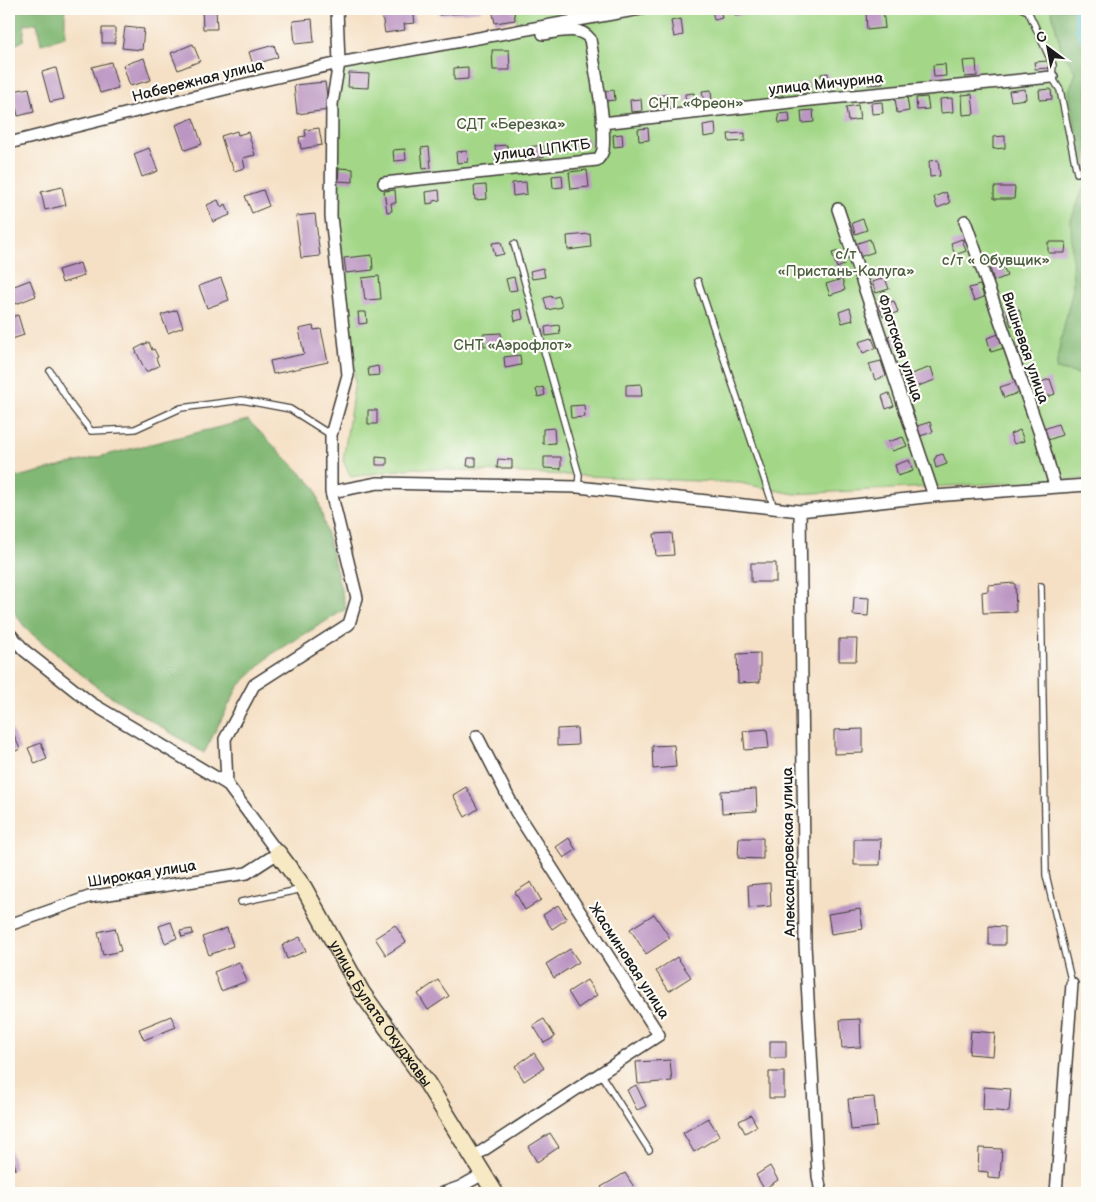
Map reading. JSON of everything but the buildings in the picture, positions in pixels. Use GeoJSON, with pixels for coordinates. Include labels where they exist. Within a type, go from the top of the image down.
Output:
{"type":"FeatureCollection","features":[{"type":"Feature","properties":{"kind":"street"},"geometry":{"type":"LineString","coordinates":[[227,784],[224,739],[254,685],[348,624],[357,598],[331,492],[331,435],[348,375],[331,216],[332,104],[339,63],[337,9]]}},
{"type":"Feature","properties":{"kind":"street","name":"Набережная улица"},"geometry":{"type":"LineString","coordinates":[[9,130],[10,142],[339,63],[640,9]]}},
{"type":"Feature","properties":{"kind":"street","name":"улица ЦПКТБ"},"geometry":{"type":"LineString","coordinates":[[384,183],[597,160],[601,156],[602,123],[590,39],[582,32],[574,30],[530,35],[520,31]]}},
{"type":"Feature","properties":{"kind":"street","name":"улица Мичурина"},"geometry":{"type":"LineString","coordinates":[[602,123],[810,100],[1052,77]]}},
{"type":"Feature","properties":{"kind":"street","name":"Флотская улица"},"geometry":{"type":"LineString","coordinates":[[838,209],[934,496]]}},
{"type":"Feature","properties":{"kind":"street","name":"Вишневая улица"},"geometry":{"type":"LineString","coordinates":[[965,221],[1040,434],[1055,486]]}},
{"type":"Feature","properties":{"kind":"street"},"geometry":{"type":"LineString","coordinates":[[331,492],[378,483],[578,487],[800,511],[934,496],[1087,485]]}},
{"type":"Feature","properties":{"kind":"street","name":"Александровская улица"},"geometry":{"type":"LineString","coordinates":[[800,511],[805,944],[818,1176],[821,1193]]}},
{"type":"Feature","properties":{"kind":"street"},"geometry":{"type":"LineString","coordinates":[[9,632],[24,651],[91,703],[227,784],[278,853]]}},
{"type":"Feature","properties":{"kind":"street","name":"Жасминовая улица"},"geometry":{"type":"LineString","coordinates":[[473,1157],[659,1035],[516,812],[476,736]]}},
{"type":"Feature","properties":{"kind":"street","name":"улица Булата Окуджавы"},"geometry":{"type":"LineString","coordinates":[[278,853],[304,888],[362,993],[427,1083],[495,1193]]}},
{"type":"Feature","properties":{"kind":"street","name":"Широкая улица"},"geometry":{"type":"LineString","coordinates":[[9,925],[89,897],[247,873],[278,853]]}},
{"type":"Feature","properties":{"kind":"street"},"geometry":{"type":"LineString","coordinates":[[1056,1193],[1072,984]]}},
{"type":"Feature","properties":{"kind":"street"},"geometry":{"type":"LineString","coordinates":[[443,1193],[460,1187],[483,1174]]}},
{"type":"Feature","properties":{"kind":"lane"},"geometry":{"type":"LineString","coordinates":[[1023,9],[1028,11],[1053,65],[1052,77],[1060,90],[1077,173]]}},
{"type":"Feature","properties":{"kind":"lane"},"geometry":{"type":"LineString","coordinates":[[514,244],[579,474],[578,487]]}},
{"type":"Feature","properties":{"kind":"lane"},"geometry":{"type":"LineString","coordinates":[[698,281],[774,508]]}},
{"type":"Feature","properties":{"kind":"lane"},"geometry":{"type":"LineString","coordinates":[[50,371],[91,431],[135,429],[181,408],[242,400],[290,409],[331,435]]}},
{"type":"Feature","properties":{"kind":"lane"},"geometry":{"type":"LineString","coordinates":[[1042,586],[1046,875],[1072,984]]}},
{"type":"Feature","properties":{"kind":"lane"},"geometry":{"type":"LineString","coordinates":[[241,902],[304,888]]}},
{"type":"Feature","properties":{"kind":"lane"},"geometry":{"type":"LineString","coordinates":[[600,1073],[649,1150]]}},
{"type":"Feature","properties":{"kind":"green space"},"geometry":{"type":"Polygon","coordinates":[[[9,9],[65,9],[65,37],[41,44],[37,23],[25,24],[23,41],[14,45],[9,9]]]}},
{"type":"Feature","properties":{"kind":"green space"},"geometry":{"type":"Polygon","coordinates":[[[515,9],[1087,9],[1087,479],[794,494],[740,483],[413,468],[351,477],[343,461],[355,381],[336,205],[338,64],[518,29],[515,9]]]}},
{"type":"Feature","properties":{"kind":"green space"},"geometry":{"type":"Polygon","coordinates":[[[1051,9],[1087,9],[1087,366],[1079,374],[1056,369],[1073,288],[1071,220],[1086,182],[1069,91],[1076,73],[1061,49],[1051,9]]]}},
{"type":"Feature","properties":{"kind":"green space"},"geometry":{"type":"Polygon","coordinates":[[[248,420],[315,487],[346,609],[272,654],[238,687],[204,753],[99,689],[26,629],[9,604],[9,479],[248,420]]]}},
{"type":"Feature","properties":{"kind":"waterway"},"geometry":{"type":"LineString","coordinates":[[1075,9],[1078,31],[1087,48]]}},
{"type":"Feature","properties":{"kind":"park label","name":"СНТ «Фреон»"},"geometry":{"type":"Point","coordinates":[696,103]}},
{"type":"Feature","properties":{"kind":"park label","name":"СДТ «Березка»"},"geometry":{"type":"Point","coordinates":[511,124]}},
{"type":"Feature","properties":{"kind":"park label","name":"с/т « Обувщик»"},"geometry":{"type":"Point","coordinates":[996,260]}},
{"type":"Feature","properties":{"kind":"park label","name":"с/т «Пристань-Калуга»"},"geometry":{"type":"Point","coordinates":[846,262]}},
{"type":"Feature","properties":{"kind":"park label","name":"СНТ «Аэрофлот»"},"geometry":{"type":"Point","coordinates":[513,345]}}]}
